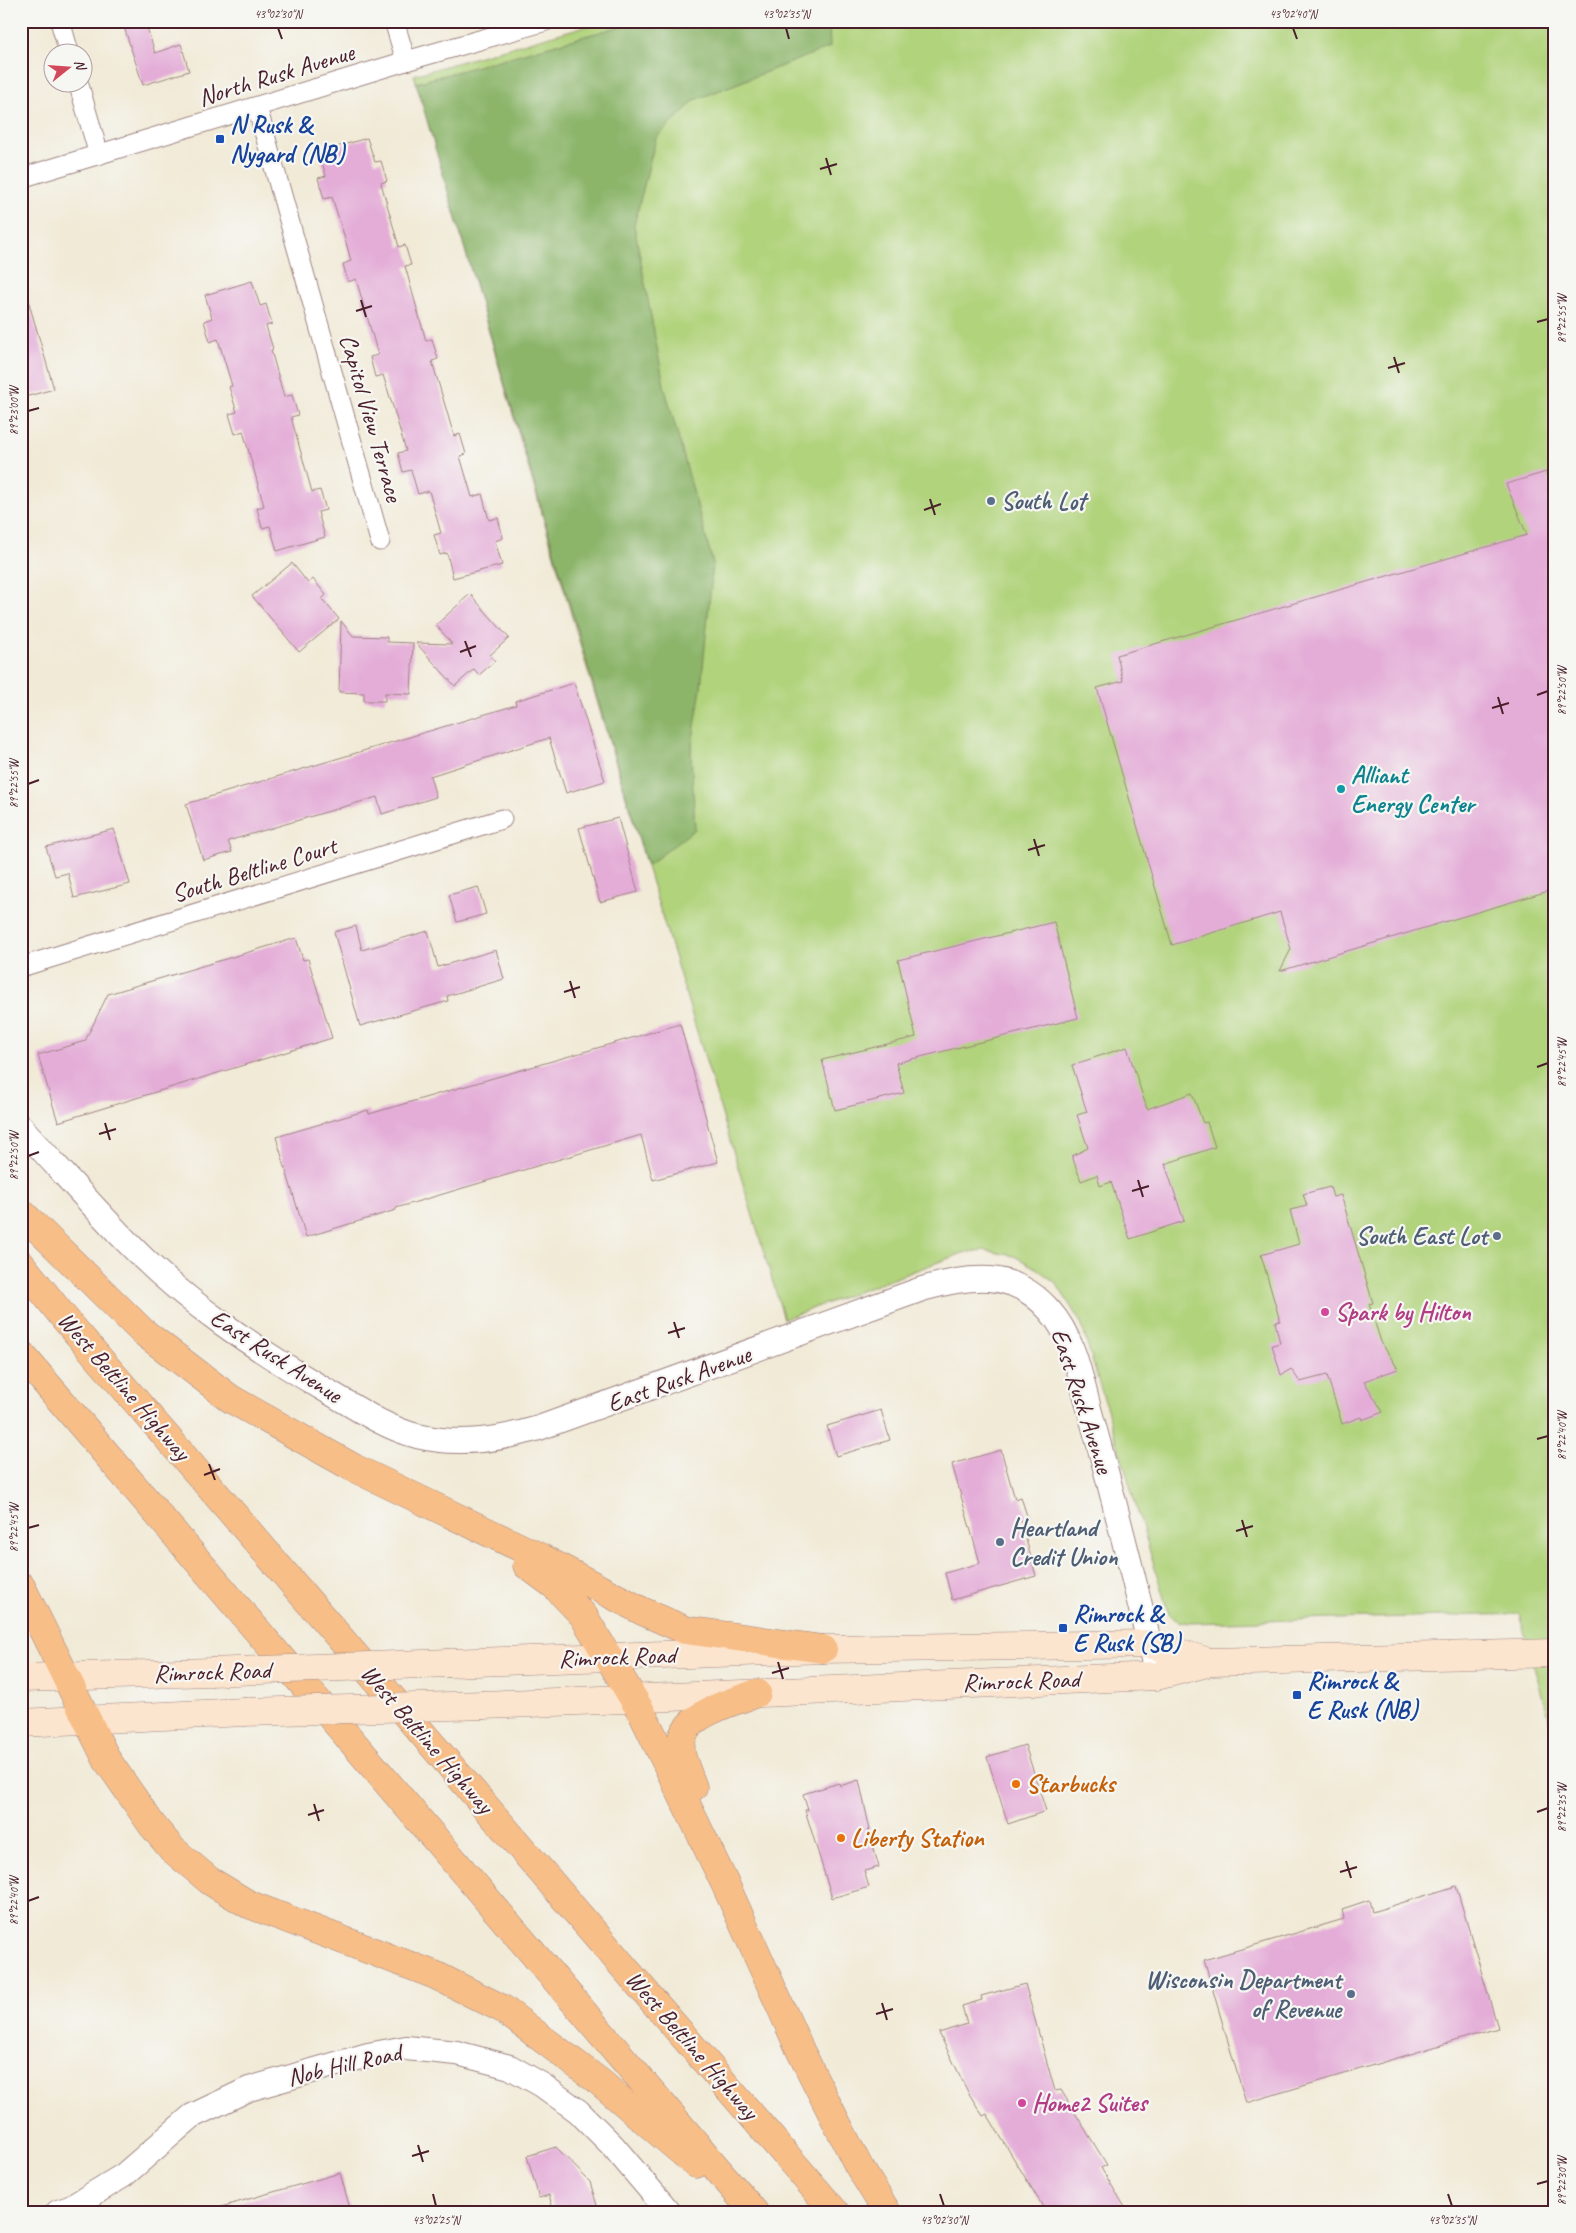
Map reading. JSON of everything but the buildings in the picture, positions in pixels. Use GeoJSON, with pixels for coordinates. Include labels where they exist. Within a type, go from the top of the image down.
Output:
{"type":"FeatureCollection","features":[{"type":"Feature","properties":{"kind":"highway"},"geometry":{"type":"LineString","coordinates":[[21,1212],[142,1331],[231,1399],[354,1468],[542,1558],[642,1611],[685,1630],[823,1648]]}},
{"type":"Feature","properties":{"kind":"highway","name":"West Beltline Highway"},"geometry":{"type":"LineString","coordinates":[[21,1264],[65,1319],[835,2212]]}},
{"type":"Feature","properties":{"kind":"highway"},"geometry":{"type":"LineString","coordinates":[[21,1354],[753,2212]]}},
{"type":"Feature","properties":{"kind":"highway"},"geometry":{"type":"LineString","coordinates":[[468,1524],[554,1585],[583,1615],[633,1698],[726,1888],[801,2052],[858,2165],[887,2212]]}},
{"type":"Feature","properties":{"kind":"highway"},"geometry":{"type":"LineString","coordinates":[[21,1586],[107,1760],[152,1825],[172,1850],[210,1881],[248,1904],[435,1975],[503,2009],[601,2083],[753,2212]]}},
{"type":"Feature","properties":{"kind":"highway"},"geometry":{"type":"LineString","coordinates":[[726,1888],[714,1841],[682,1755],[683,1738],[688,1726],[702,1714],[758,1693]]}},
{"type":"Feature","properties":{"kind":"main road","name":"Rimrock Road"},"geometry":{"type":"LineString","coordinates":[[21,1678],[609,1658],[823,1648],[1150,1644],[1211,1662]]}},
{"type":"Feature","properties":{"kind":"main road","name":"Rimrock Road"},"geometry":{"type":"LineString","coordinates":[[21,1723],[244,1712],[484,1705],[830,1688],[1157,1676],[1211,1662],[1555,1653]]}},
{"type":"Feature","properties":{"kind":"street"},"geometry":{"type":"LineString","coordinates":[[60,21],[66,42]]}},
{"type":"Feature","properties":{"kind":"street"},"geometry":{"type":"LineString","coordinates":[[394,21],[406,60]]}},
{"type":"Feature","properties":{"kind":"street","name":"North Rusk Avenue"},"geometry":{"type":"LineString","coordinates":[[21,178],[258,107],[406,60],[546,21]]}},
{"type":"Feature","properties":{"kind":"street"},"geometry":{"type":"LineString","coordinates":[[81,92],[99,155]]}},
{"type":"Feature","properties":{"kind":"street","name":"Capitol View Terrace"},"geometry":{"type":"LineString","coordinates":[[258,107],[380,541]]}},
{"type":"Feature","properties":{"kind":"street","name":"South Beltline Court"},"geometry":{"type":"LineString","coordinates":[[21,967],[502,820]]}},
{"type":"Feature","properties":{"kind":"street","name":"East Rusk Avenue"},"geometry":{"type":"LineString","coordinates":[[21,1127],[129,1244],[195,1302],[236,1334],[309,1380],[394,1428],[416,1435],[446,1440],[469,1442],[504,1438],[539,1428],[929,1287],[973,1278],[990,1278],[1011,1283],[1050,1310],[1067,1338],[1097,1440],[1157,1676]]}},
{"type":"Feature","properties":{"kind":"street","name":"Nob Hill Road"},"geometry":{"type":"LineString","coordinates":[[58,2212],[70,2208],[124,2175],[192,2116],[249,2088],[368,2055],[406,2048],[457,2052],[510,2067],[542,2085],[578,2111],[613,2146],[669,2212]]}},
{"type":"Feature","properties":{"kind":"green space","name":"Alliant Energy Center"},"geometry":{"type":"Polygon","coordinates":[[[603,21],[1555,21],[1555,1741],[1519,1614],[1189,1623],[1178,1621],[1169,1615],[1081,1323],[1056,1283],[1036,1268],[1014,1256],[983,1250],[963,1253],[784,1319],[586,665],[414,75],[603,21]]]}},
{"type":"Feature","properties":{"kind":"green space"},"geometry":{"type":"Polygon","coordinates":[[[639,21],[829,21],[830,47],[695,100],[656,138],[634,225],[664,385],[713,563],[701,688],[691,752],[695,829],[647,866],[416,83],[639,21]]]}},
{"type":"Feature","properties":{"kind":"place","name":"N Rusk & Nygard (NB)"},"geometry":{"type":"Point","coordinates":[220,139]}},
{"type":"Feature","properties":{"kind":"place","name":"South Lot"},"geometry":{"type":"Point","coordinates":[991,501]}},
{"type":"Feature","properties":{"kind":"place","name":"Alliant Energy Center"},"geometry":{"type":"Point","coordinates":[1341,789]}},
{"type":"Feature","properties":{"kind":"place","name":"South East Lot"},"geometry":{"type":"Point","coordinates":[1497,1236]}},
{"type":"Feature","properties":{"kind":"place","name":"Spark by Hilton"},"geometry":{"type":"Point","coordinates":[1325,1312]}},
{"type":"Feature","properties":{"kind":"place","name":"Heartland Credit Union"},"geometry":{"type":"Point","coordinates":[1000,1542]}},
{"type":"Feature","properties":{"kind":"place","name":"Rimrock & E Rusk (SB)"},"geometry":{"type":"Point","coordinates":[1063,1628]}},
{"type":"Feature","properties":{"kind":"place","name":"Rimrock & E Rusk (NB)"},"geometry":{"type":"Point","coordinates":[1297,1695]}},
{"type":"Feature","properties":{"kind":"place","name":"Starbucks"},"geometry":{"type":"Point","coordinates":[1016,1784]}},
{"type":"Feature","properties":{"kind":"place","name":"Liberty Station"},"geometry":{"type":"Point","coordinates":[841,1838]}},
{"type":"Feature","properties":{"kind":"place","name":"Wisconsin Department of Revenue"},"geometry":{"type":"Point","coordinates":[1351,1994]}},
{"type":"Feature","properties":{"kind":"place","name":"Home2 Suites"},"geometry":{"type":"Point","coordinates":[1022,2103]}}]}
